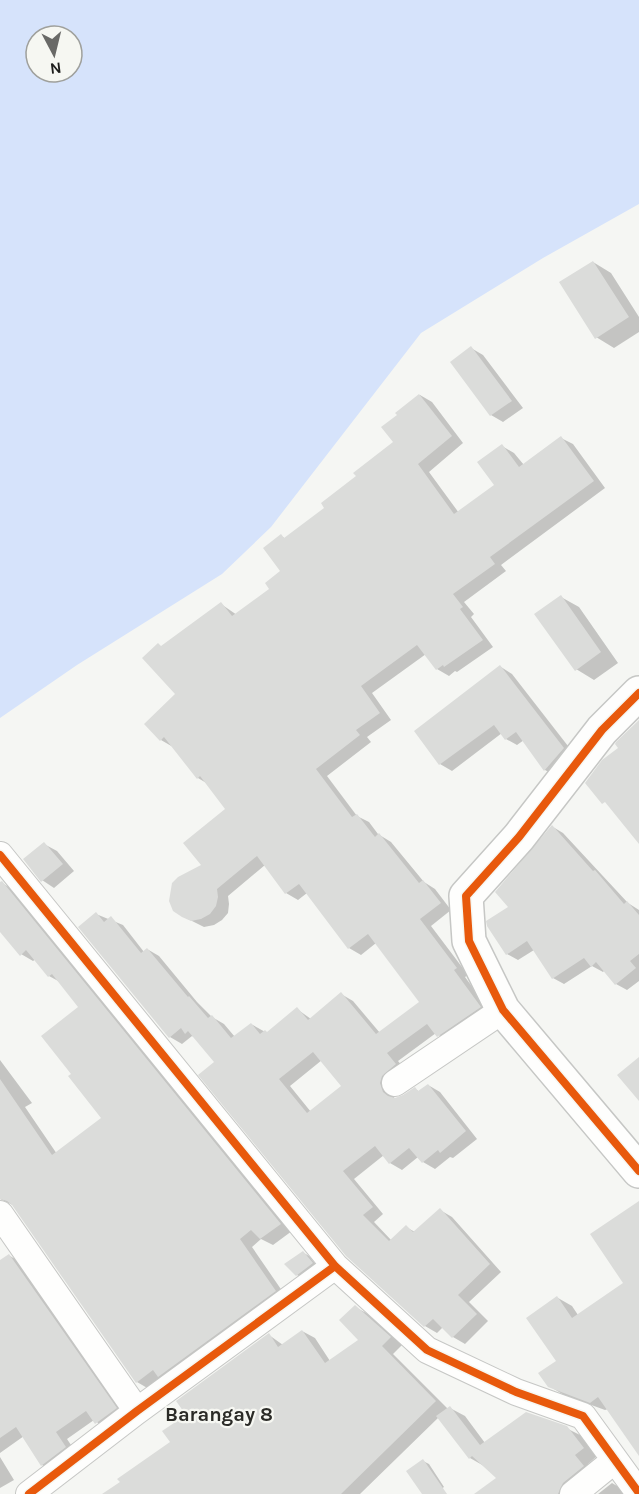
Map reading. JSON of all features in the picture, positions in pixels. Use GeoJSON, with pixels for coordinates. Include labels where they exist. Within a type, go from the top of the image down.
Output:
{"type":"FeatureCollection","features":[{"type":"Feature","properties":{"kind":"street"},"geometry":{"type":"LineString","coordinates":[[639,693],[602,730],[519,837],[466,896],[468,941],[503,1010],[639,1171]]}},
{"type":"Feature","properties":{"kind":"street"},"geometry":{"type":"LineString","coordinates":[[0,855],[334,1266],[427,1350],[516,1392],[584,1416],[639,1493]]}},
{"type":"Feature","properties":{"kind":"street"},"geometry":{"type":"LineString","coordinates":[[395,1083],[503,1010]]}},
{"type":"Feature","properties":{"kind":"street"},"geometry":{"type":"LineString","coordinates":[[0,1214],[137,1411]]}},
{"type":"Feature","properties":{"kind":"street"},"geometry":{"type":"LineString","coordinates":[[29,1494],[137,1411],[334,1266]]}},
{"type":"Feature","properties":{"kind":"street"},"geometry":{"type":"LineString","coordinates":[[573,1494],[615,1460]]}},
{"type":"Feature","properties":{"kind":"water"},"geometry":{"type":"Polygon","coordinates":[[[0,0],[639,0],[639,204],[543,258],[421,333],[271,527],[222,574],[77,665],[0,718],[0,0]]]}},
{"type":"Feature","properties":{"kind":"building"},"geometry":{"type":"Polygon","coordinates":[[[593,261],[629,317],[595,339],[559,282],[593,261]]]}},
{"type":"Feature","properties":{"kind":"building"},"geometry":{"type":"Polygon","coordinates":[[[471,346],[512,401],[490,416],[450,362],[471,346]]]}},
{"type":"Feature","properties":{"kind":"building"},"geometry":{"type":"Polygon","coordinates":[[[419,394],[452,436],[418,464],[454,514],[494,485],[477,462],[502,444],[519,467],[561,436],[594,481],[490,557],[495,564],[453,594],[463,607],[460,609],[483,640],[436,670],[417,645],[361,686],[380,713],[356,730],[360,735],[316,769],[352,817],[357,814],[375,837],[379,833],[419,883],[423,880],[441,903],[420,919],[457,968],[454,970],[481,1007],[437,1037],[427,1024],[387,1053],[396,1064],[382,1076],[380,1083],[383,1092],[395,1098],[415,1087],[418,1091],[428,1084],[466,1131],[440,1153],[438,1150],[422,1163],[409,1148],[389,1164],[375,1146],[343,1171],[373,1207],[363,1215],[389,1241],[406,1225],[413,1232],[440,1208],[490,1264],[458,1295],[477,1314],[452,1338],[433,1319],[424,1327],[346,1256],[198,1075],[214,1062],[188,1031],[185,1034],[181,1028],[169,1038],[78,927],[96,912],[104,922],[111,916],[141,953],[147,948],[188,997],[208,1018],[212,1015],[231,1038],[251,1023],[260,1034],[265,1030],[267,1032],[297,1007],[308,1020],[341,992],[376,1034],[419,1002],[368,934],[348,949],[299,884],[285,894],[257,856],[217,889],[216,906],[210,914],[191,921],[173,911],[169,901],[172,883],[178,877],[201,865],[183,843],[225,809],[200,776],[197,779],[164,737],[160,741],[144,724],[175,694],[142,658],[158,643],[161,646],[221,602],[232,616],[269,589],[265,583],[280,571],[263,548],[281,534],[284,538],[324,508],[321,503],[356,476],[353,473],[393,442],[381,427],[397,415],[395,413],[419,394]],[[313,1052],[279,1079],[307,1113],[341,1086],[313,1052]]]}},
{"type":"Feature","properties":{"kind":"building"},"geometry":{"type":"Polygon","coordinates":[[[561,595],[601,652],[575,671],[534,614],[561,595]]]}},
{"type":"Feature","properties":{"kind":"building"},"geometry":{"type":"Polygon","coordinates":[[[500,665],[564,748],[544,771],[516,732],[505,740],[494,725],[439,765],[414,731],[500,665]]]}},
{"type":"Feature","properties":{"kind":"building"},"geometry":{"type":"Polygon","coordinates":[[[639,720],[639,844],[605,802],[602,804],[585,783],[602,760],[618,748],[616,742],[639,720]]]}},
{"type":"Feature","properties":{"kind":"building"},"geometry":{"type":"Polygon","coordinates":[[[552,825],[624,904],[627,901],[639,915],[639,954],[630,961],[636,968],[615,985],[596,962],[591,967],[584,958],[552,979],[527,941],[506,955],[487,926],[486,921],[508,907],[495,892],[552,825]]]}},
{"type":"Feature","properties":{"kind":"building"},"geometry":{"type":"Polygon","coordinates":[[[44,842],[63,864],[41,882],[23,859],[44,842]]]}},
{"type":"Feature","properties":{"kind":"building"},"geometry":{"type":"Polygon","coordinates":[[[2,881],[281,1224],[260,1239],[251,1230],[240,1239],[276,1291],[158,1377],[153,1370],[136,1383],[12,1205],[0,1199],[0,1079],[52,1155],[101,1118],[68,1076],[71,1074],[41,1036],[78,1007],[52,974],[48,977],[26,950],[20,956],[0,932],[0,882],[2,881]]]}},
{"type":"Feature","properties":{"kind":"building"},"geometry":{"type":"Polygon","coordinates":[[[639,1057],[639,1101],[617,1075],[639,1057]]]}},
{"type":"Feature","properties":{"kind":"building"},"geometry":{"type":"Polygon","coordinates":[[[639,1201],[639,1456],[598,1397],[590,1403],[548,1387],[538,1373],[556,1361],[526,1318],[557,1296],[572,1318],[623,1283],[590,1234],[639,1201]]]}},
{"type":"Feature","properties":{"kind":"building"},"geometry":{"type":"Polygon","coordinates":[[[303,1251],[313,1263],[296,1276],[284,1264],[303,1251]]]}},
{"type":"Feature","properties":{"kind":"building"},"geometry":{"type":"Polygon","coordinates":[[[9,1254],[117,1408],[95,1424],[86,1411],[56,1432],[66,1447],[41,1466],[16,1427],[0,1438],[0,1260],[9,1254]]]}},
{"type":"Feature","properties":{"kind":"building"},"geometry":{"type":"Polygon","coordinates":[[[355,1305],[391,1337],[382,1346],[436,1401],[341,1494],[102,1494],[120,1482],[117,1479],[170,1442],[162,1431],[186,1415],[176,1401],[269,1333],[278,1347],[302,1330],[325,1363],[358,1340],[339,1320],[355,1305]]]}},
{"type":"Feature","properties":{"kind":"building"},"geometry":{"type":"Polygon","coordinates":[[[450,1406],[480,1445],[526,1412],[567,1426],[584,1448],[575,1455],[584,1466],[563,1483],[558,1494],[474,1494],[496,1478],[472,1456],[469,1459],[436,1416],[450,1406]]]}},
{"type":"Feature","properties":{"kind":"building"},"geometry":{"type":"Polygon","coordinates":[[[423,1459],[447,1494],[422,1494],[406,1471],[423,1459]]]}},
{"type":"Feature","properties":{"kind":"cycle path"},"geometry":{"type":"LineString","coordinates":[[639,693],[602,730],[519,837],[466,896],[469,941],[503,1010],[639,1171]]}},
{"type":"Feature","properties":{"kind":"cycle path"},"geometry":{"type":"LineString","coordinates":[[0,855],[335,1266],[427,1350],[516,1392],[583,1416],[639,1493]]}},
{"type":"Feature","properties":{"kind":"cycle path"},"geometry":{"type":"LineString","coordinates":[[29,1494],[137,1411],[335,1266]]}},
{"type":"Feature","properties":{"kind":"district","name":"Barangay 8"},"geometry":{"type":"Point","coordinates":[219,1414]}}]}
